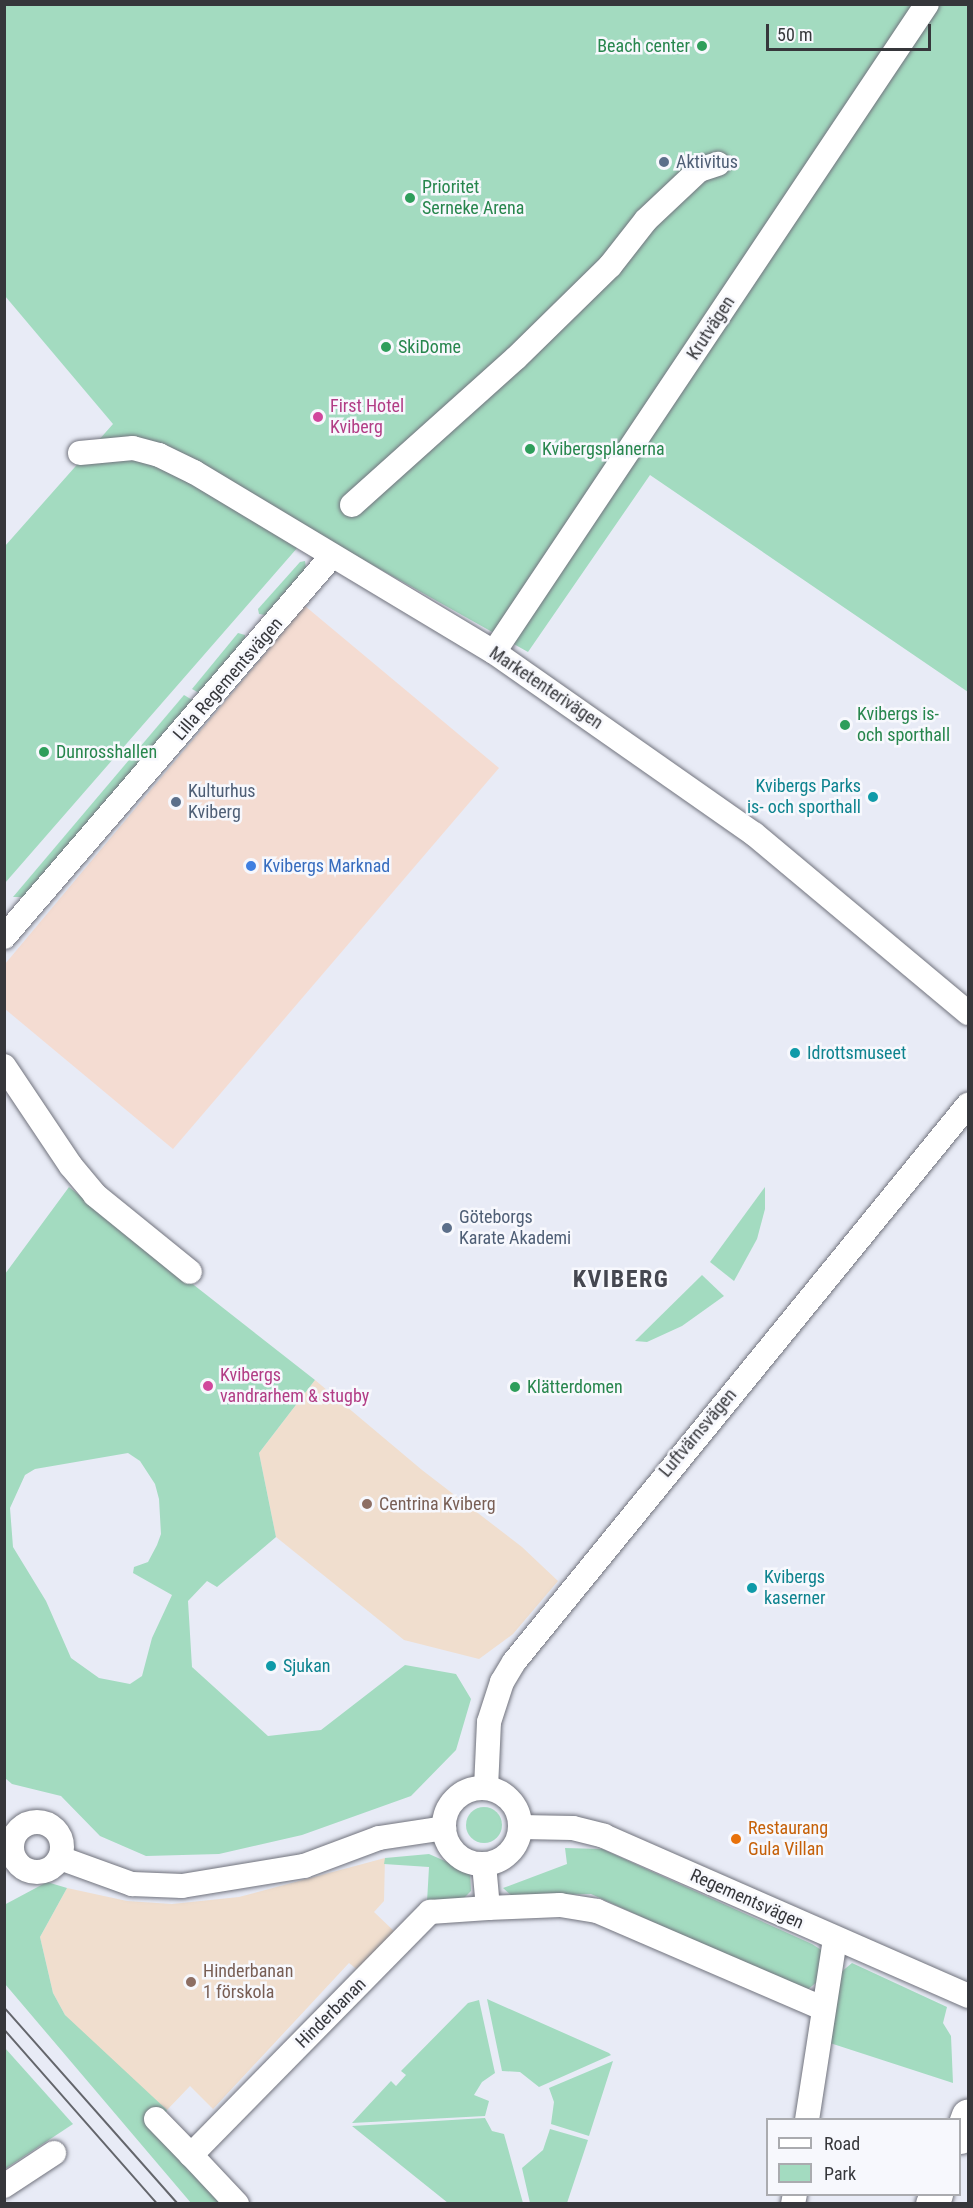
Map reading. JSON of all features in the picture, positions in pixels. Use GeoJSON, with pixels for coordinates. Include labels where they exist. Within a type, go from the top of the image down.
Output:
{"type":"FeatureCollection","features":[{"type":"Feature","properties":{"kind":"street","name":"Krutvägen"},"geometry":{"type":"LineString","coordinates":[[494,652],[927,4]]}},
{"type":"Feature","properties":{"kind":"street"},"geometry":{"type":"LineString","coordinates":[[352,505],[516,358],[610,266],[646,220],[699,170],[718,164]]}},
{"type":"Feature","properties":{"kind":"street","name":"Marketenterivägen"},"geometry":{"type":"LineString","coordinates":[[80,453],[133,448],[159,455],[194,472],[494,652],[754,834],[969,1013]]}},
{"type":"Feature","properties":{"kind":"street","name":"Lilla Regementsvägen"},"geometry":{"type":"LineString","coordinates":[[4,938],[332,556]]}},
{"type":"Feature","properties":{"kind":"street"},"geometry":{"type":"LineString","coordinates":[[4,1066],[71,1166],[95,1195],[190,1272]]}},
{"type":"Feature","properties":{"kind":"street","name":"Luftvärnsvägen"},"geometry":{"type":"LineString","coordinates":[[486,1788],[489,1722],[502,1682],[514,1662],[969,1106]]}},
{"type":"Feature","properties":{"kind":"street"},"geometry":{"type":"LineString","coordinates":[[486,1788],[511,1800],[520,1827],[518,1840],[508,1854],[484,1864],[456,1854],[444,1828],[447,1810],[455,1798],[472,1789],[486,1788]]}},
{"type":"Feature","properties":{"kind":"street"},"geometry":{"type":"LineString","coordinates":[[38,1821],[53,1827],[62,1841],[60,1858],[43,1872],[11,1871],[11,1824],[38,1821]]}},
{"type":"Feature","properties":{"kind":"street","name":"Regementsvägen"},"geometry":{"type":"LineString","coordinates":[[520,1827],[573,1828],[604,1836],[969,1996]]}},
{"type":"Feature","properties":{"kind":"street"},"geometry":{"type":"LineString","coordinates":[[60,1858],[132,1884],[182,1886],[237,1880],[304,1866],[379,1838],[444,1828]]}},
{"type":"Feature","properties":{"kind":"street"},"geometry":{"type":"LineString","coordinates":[[484,1864],[488,1908]]}},
{"type":"Feature","properties":{"kind":"street","name":"Hinderbanan"},"geometry":{"type":"LineString","coordinates":[[191,2155],[430,1912],[560,1905],[597,1911],[822,2008]]}},
{"type":"Feature","properties":{"kind":"street"},"geometry":{"type":"LineString","coordinates":[[807,2118],[822,2008],[835,1939]]}},
{"type":"Feature","properties":{"kind":"street"},"geometry":{"type":"LineString","coordinates":[[961,2135],[969,2115]]}},
{"type":"Feature","properties":{"kind":"street"},"geometry":{"type":"LineString","coordinates":[[156,2119],[237,2204]]}},
{"type":"Feature","properties":{"kind":"street"},"geometry":{"type":"LineString","coordinates":[[4,2186],[54,2152]]}},
{"type":"Feature","properties":{"kind":"shaded area","name":"Kvibergs Marknad"},"geometry":{"type":"Polygon","coordinates":[[[305,606],[499,768],[173,1149],[5,1009],[5,964],[305,606]]]}},
{"type":"Feature","properties":{"kind":"shaded area","name":"Centrina Kviberg"},"geometry":{"type":"Polygon","coordinates":[[[315,1380],[422,1470],[522,1547],[558,1581],[513,1634],[479,1659],[404,1640],[276,1537],[259,1453],[315,1380]]]}},
{"type":"Feature","properties":{"kind":"shaded area","name":"Hinderbanan 1 förskola"},"geometry":{"type":"Polygon","coordinates":[[[385,1858],[384,1901],[374,1912],[396,1933],[360,1972],[349,1963],[213,2109],[190,2086],[167,2110],[85,2037],[65,2015],[53,1993],[40,1937],[67,1888],[127,1901],[172,1904],[239,1897],[385,1858]]]}},
{"type":"Feature","properties":{"kind":"green space","name":"Kvibergsplanerna"},"geometry":{"type":"Polygon","coordinates":[[[4,5],[968,5],[968,692],[650,475],[528,652],[312,531],[5,883],[5,546],[113,424],[5,296],[4,5]]]}},
{"type":"Feature","properties":{"kind":"green space"},"geometry":{"type":"Polygon","coordinates":[[[305,561],[306,568],[265,615],[259,614],[258,609],[300,562],[305,561]]]}},
{"type":"Feature","properties":{"kind":"green space"},"geometry":{"type":"Polygon","coordinates":[[[238,633],[245,635],[245,642],[199,693],[192,689],[238,633]]]}},
{"type":"Feature","properties":{"kind":"green space"},"geometry":{"type":"Polygon","coordinates":[[[184,695],[194,701],[26,897],[13,897],[184,695]]]}},
{"type":"Feature","properties":{"kind":"green space"},"geometry":{"type":"Polygon","coordinates":[[[69,1187],[315,1380],[259,1453],[276,1537],[217,1587],[207,1581],[188,1601],[192,1667],[268,1736],[321,1730],[405,1665],[456,1674],[471,1699],[456,1750],[411,1796],[302,1835],[219,1854],[146,1856],[100,1836],[61,1796],[12,1784],[5,1778],[5,1274],[69,1187]],[[128,1453],[35,1469],[25,1475],[10,1508],[13,1547],[46,1601],[71,1658],[99,1678],[130,1684],[142,1676],[152,1638],[172,1595],[133,1573],[134,1567],[148,1562],[161,1534],[159,1499],[155,1484],[140,1461],[128,1453]]]}},
{"type":"Feature","properties":{"kind":"green space"},"geometry":{"type":"Polygon","coordinates":[[[765,1187],[765,1209],[757,1239],[734,1281],[710,1262],[765,1187]]]}},
{"type":"Feature","properties":{"kind":"green space"},"geometry":{"type":"Polygon","coordinates":[[[702,1275],[724,1296],[682,1326],[647,1342],[635,1341],[702,1275]]]}},
{"type":"Feature","properties":{"kind":"green space"},"geometry":{"type":"Polygon","coordinates":[[[484,1807],[497,1812],[502,1825],[497,1838],[484,1843],[471,1838],[466,1825],[471,1812],[484,1807]]]}},
{"type":"Feature","properties":{"kind":"green space"},"geometry":{"type":"Polygon","coordinates":[[[565,1848],[602,1849],[812,1944],[823,1951],[818,1981],[806,1991],[591,1894],[512,1896],[503,1888],[567,1864],[565,1848]]]}},
{"type":"Feature","properties":{"kind":"green space"},"geometry":{"type":"Polygon","coordinates":[[[429,1854],[470,1872],[471,1891],[463,1899],[427,1902],[429,1867],[384,1864],[385,1858],[429,1854]]]}},
{"type":"Feature","properties":{"kind":"green space"},"geometry":{"type":"Polygon","coordinates":[[[47,1882],[67,1888],[40,1937],[53,1993],[65,2015],[167,2110],[157,2133],[221,2203],[191,2203],[5,1984],[4,1905],[47,1882]]]}},
{"type":"Feature","properties":{"kind":"green space"},"geometry":{"type":"Polygon","coordinates":[[[852,1963],[947,2007],[943,2023],[951,2036],[953,2083],[830,2043],[840,1973],[852,1963]]]}},
{"type":"Feature","properties":{"kind":"green space"},"geometry":{"type":"Polygon","coordinates":[[[487,1999],[611,2055],[539,2087],[520,2072],[502,2071],[487,1999]]]}},
{"type":"Feature","properties":{"kind":"green space"},"geometry":{"type":"Polygon","coordinates":[[[479,2000],[495,2073],[482,2082],[474,2095],[489,2101],[485,2116],[352,2123],[391,2081],[396,2086],[406,2075],[401,2071],[468,2003],[479,2000]]]}},
{"type":"Feature","properties":{"kind":"green space"},"geometry":{"type":"Polygon","coordinates":[[[5,2048],[73,2124],[4,2169],[5,2048]]]}},
{"type":"Feature","properties":{"kind":"green space"},"geometry":{"type":"Polygon","coordinates":[[[613,2061],[589,2136],[551,2124],[554,2102],[549,2088],[613,2061]]]}},
{"type":"Feature","properties":{"kind":"green space"},"geometry":{"type":"Polygon","coordinates":[[[485,2118],[492,2131],[504,2134],[523,2203],[448,2203],[352,2126],[485,2118]]]}},
{"type":"Feature","properties":{"kind":"green space"},"geometry":{"type":"Polygon","coordinates":[[[550,2129],[588,2140],[567,2203],[530,2203],[522,2168],[543,2150],[550,2129]]]}},
{"type":"Feature","properties":{"kind":"tram line"},"geometry":{"type":"LineString","coordinates":[[4,2007],[178,2204]]}},
{"type":"Feature","properties":{"kind":"tram line"},"geometry":{"type":"LineString","coordinates":[[4,2029],[158,2204]]}},
{"type":"Feature","properties":{"kind":"place","name":"Beach center"},"geometry":{"type":"Point","coordinates":[702,46]}},
{"type":"Feature","properties":{"kind":"place","name":"Aktivitus"},"geometry":{"type":"Point","coordinates":[664,162]}},
{"type":"Feature","properties":{"kind":"place","name":"Prioritet Serneke Arena"},"geometry":{"type":"Point","coordinates":[410,198]}},
{"type":"Feature","properties":{"kind":"place","name":"SkiDome"},"geometry":{"type":"Point","coordinates":[386,347]}},
{"type":"Feature","properties":{"kind":"place","name":"First Hotel Kviberg"},"geometry":{"type":"Point","coordinates":[318,417]}},
{"type":"Feature","properties":{"kind":"place","name":"Kvibergsplanerna"},"geometry":{"type":"Point","coordinates":[530,449]}},
{"type":"Feature","properties":{"kind":"place","name":"Kvibergs is- och sporthall"},"geometry":{"type":"Point","coordinates":[845,725]}},
{"type":"Feature","properties":{"kind":"place","name":"Dunrosshallen"},"geometry":{"type":"Point","coordinates":[44,752]}},
{"type":"Feature","properties":{"kind":"place","name":"Kvibergs Parks is- och sporthall"},"geometry":{"type":"Point","coordinates":[873,797]}},
{"type":"Feature","properties":{"kind":"place","name":"Kulturhus Kviberg"},"geometry":{"type":"Point","coordinates":[176,802]}},
{"type":"Feature","properties":{"kind":"place","name":"Kvibergs Marknad"},"geometry":{"type":"Point","coordinates":[251,866]}},
{"type":"Feature","properties":{"kind":"place","name":"Idrottsmuseet"},"geometry":{"type":"Point","coordinates":[795,1053]}},
{"type":"Feature","properties":{"kind":"place","name":"Göteborgs Karate Akademi"},"geometry":{"type":"Point","coordinates":[447,1228]}},
{"type":"Feature","properties":{"kind":"place","name":"Kvibergs vandrarhem & stugby"},"geometry":{"type":"Point","coordinates":[208,1386]}},
{"type":"Feature","properties":{"kind":"place","name":"Klätterdomen"},"geometry":{"type":"Point","coordinates":[515,1387]}},
{"type":"Feature","properties":{"kind":"place","name":"Centrina Kviberg"},"geometry":{"type":"Point","coordinates":[367,1504]}},
{"type":"Feature","properties":{"kind":"place","name":"Kvibergs kaserner"},"geometry":{"type":"Point","coordinates":[752,1588]}},
{"type":"Feature","properties":{"kind":"place","name":"Sjukan"},"geometry":{"type":"Point","coordinates":[271,1666]}},
{"type":"Feature","properties":{"kind":"place","name":"Restaurang Gula Villan"},"geometry":{"type":"Point","coordinates":[736,1839]}},
{"type":"Feature","properties":{"kind":"place","name":"Hinderbanan 1 förskola"},"geometry":{"type":"Point","coordinates":[191,1982]}},
{"type":"Feature","properties":{"kind":"district","name":"KVIBERG"},"geometry":{"type":"Point","coordinates":[621,1280]}}]}
